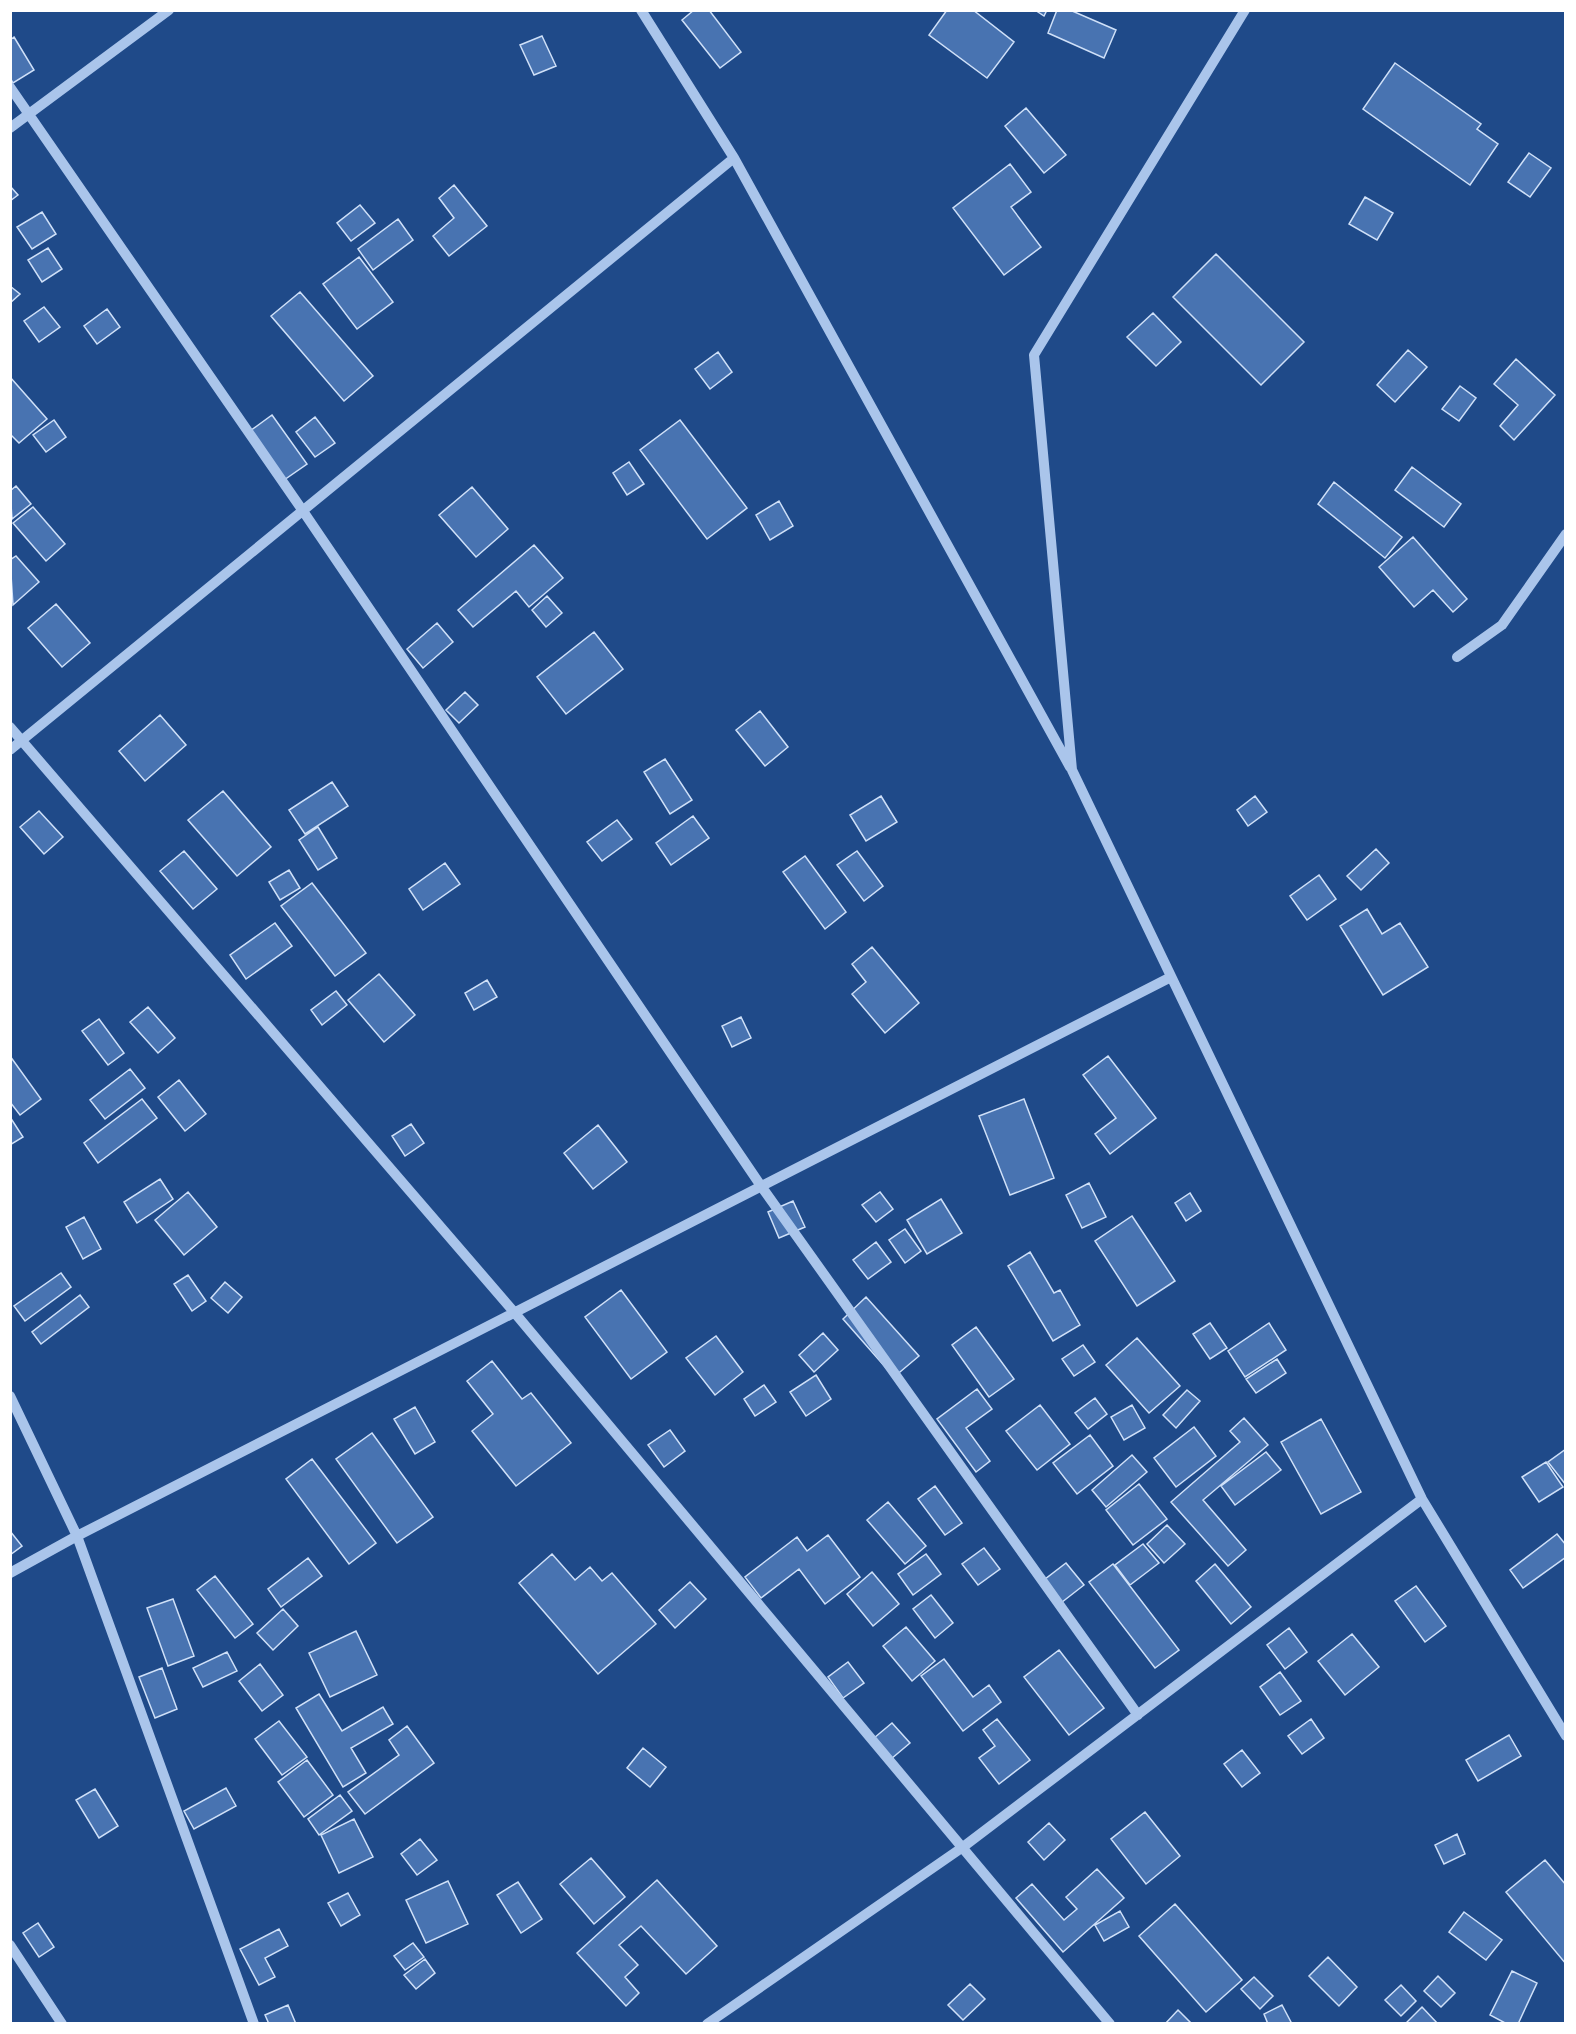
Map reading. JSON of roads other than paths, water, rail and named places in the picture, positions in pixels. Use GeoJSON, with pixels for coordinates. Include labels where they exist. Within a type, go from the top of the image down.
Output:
{"type":"FeatureCollection","features":[{"type":"Feature","properties":{"kind":"street"},"geometry":{"type":"LineString","coordinates":[[10,128],[169,10]]}},
{"type":"Feature","properties":{"kind":"street"},"geometry":{"type":"LineString","coordinates":[[641,10],[734,158],[1072,770],[1422,1499],[1566,1736]]}},
{"type":"Feature","properties":{"kind":"street"},"geometry":{"type":"LineString","coordinates":[[1072,770],[1034,355],[1245,10]]}},
{"type":"Feature","properties":{"kind":"street"},"geometry":{"type":"LineString","coordinates":[[10,87],[303,511],[761,1186],[1138,1715]]}},
{"type":"Feature","properties":{"kind":"street"},"geometry":{"type":"LineString","coordinates":[[10,750],[734,158]]}},
{"type":"Feature","properties":{"kind":"street"},"geometry":{"type":"LineString","coordinates":[[1457,657],[1502,625],[1566,534]]}},
{"type":"Feature","properties":{"kind":"street"},"geometry":{"type":"LineString","coordinates":[[10,727],[514,1312],[1110,2024]]}},
{"type":"Feature","properties":{"kind":"street"},"geometry":{"type":"LineString","coordinates":[[10,1573],[77,1536],[1171,977]]}},
{"type":"Feature","properties":{"kind":"street"},"geometry":{"type":"LineString","coordinates":[[10,1396],[77,1536],[254,2024]]}},
{"type":"Feature","properties":{"kind":"street"},"geometry":{"type":"LineString","coordinates":[[707,2024],[963,1847],[1422,1499]]}},
{"type":"Feature","properties":{"kind":"street"},"geometry":{"type":"LineString","coordinates":[[10,1946],[62,2024]]}}]}
